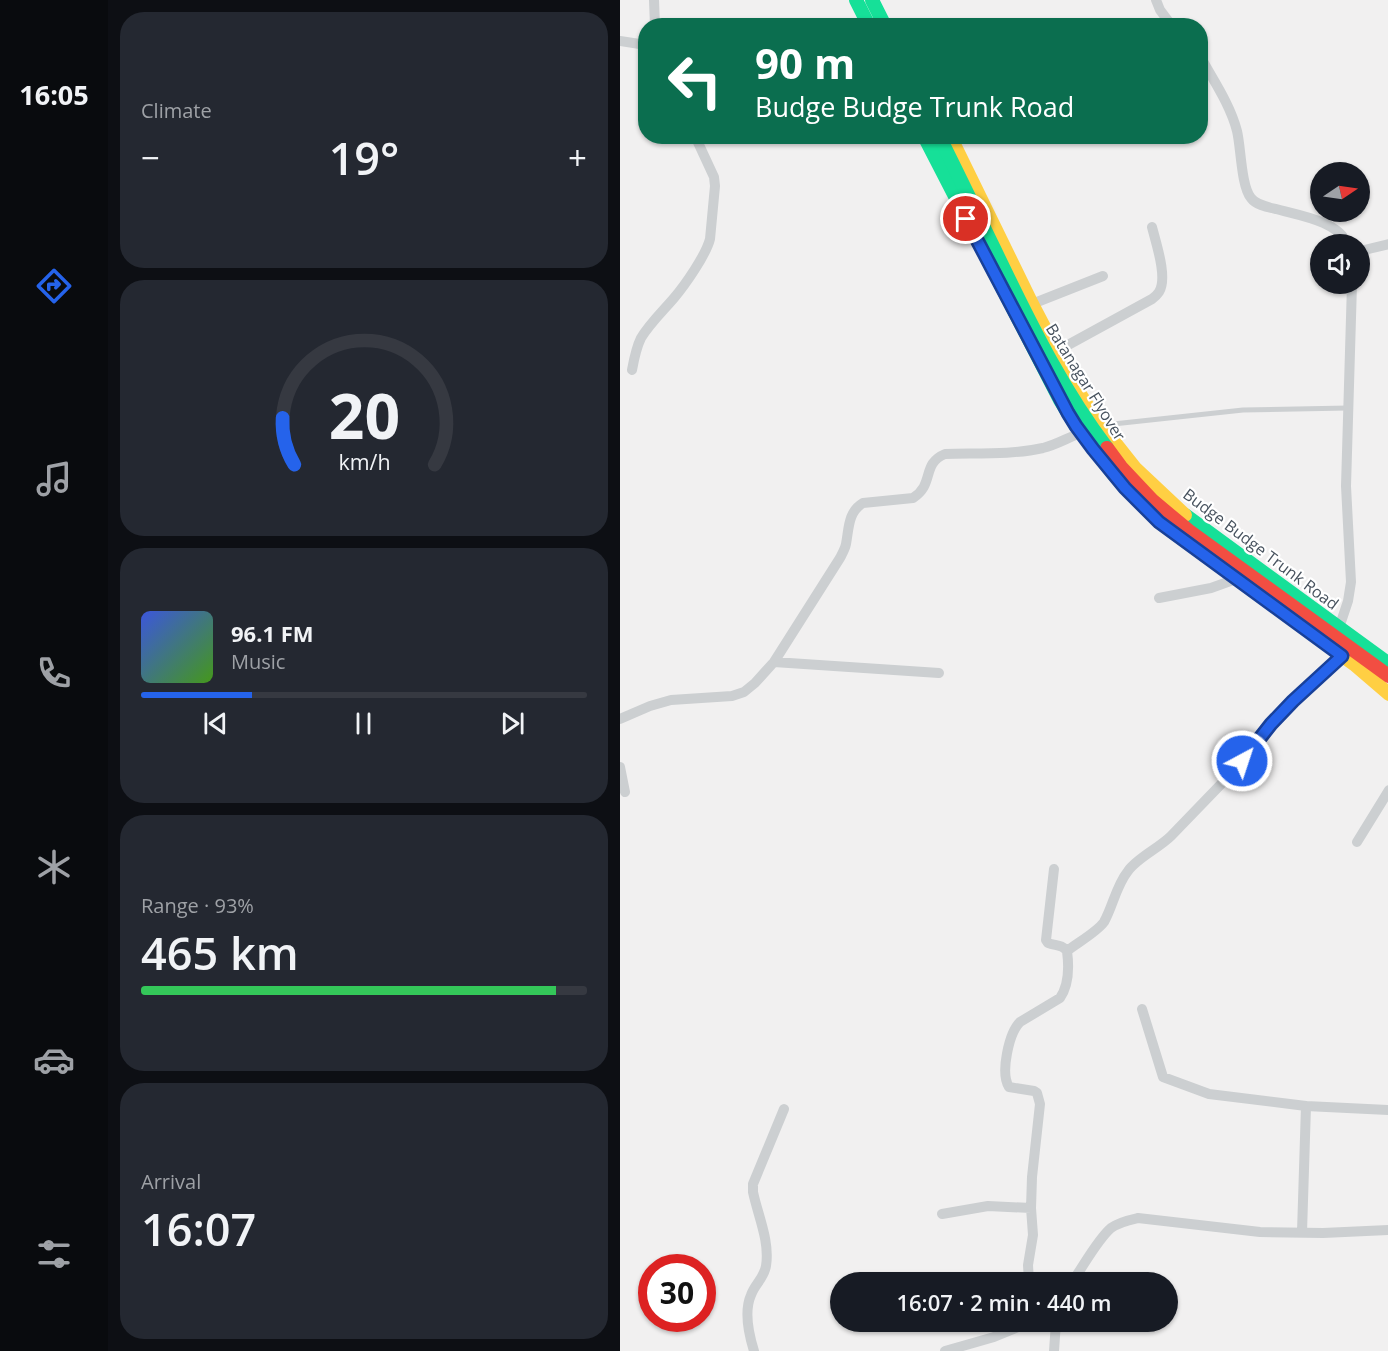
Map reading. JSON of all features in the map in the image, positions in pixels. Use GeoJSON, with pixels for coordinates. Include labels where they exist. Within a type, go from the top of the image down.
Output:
{"type":"FeatureCollection","features":[{"type":"Feature","properties":{"kind":"street"},"geometry":{"type":"LineString","coordinates":[[653,0],[654,18]]}},
{"type":"Feature","properties":{"kind":"street"},"geometry":{"type":"LineString","coordinates":[[856,0],[865,18]]}},
{"type":"Feature","properties":{"kind":"street"},"geometry":{"type":"LineString","coordinates":[[872,0],[881,18]]}},
{"type":"Feature","properties":{"kind":"street"},"geometry":{"type":"LineString","coordinates":[[883,0],[892,18]]}},
{"type":"Feature","properties":{"kind":"street"},"geometry":{"type":"LineString","coordinates":[[1156,0],[1166,18]]}},
{"type":"Feature","properties":{"kind":"street"},"geometry":{"type":"LineString","coordinates":[[620,41],[638,44]]}},
{"type":"Feature","properties":{"kind":"street"},"geometry":{"type":"LineString","coordinates":[[1208,71],[1232,115],[1237,131],[1246,186],[1251,198],[1261,205],[1313,219],[1341,234]]}},
{"type":"Feature","properties":{"kind":"street"},"geometry":{"type":"LineString","coordinates":[[632,370],[641,339],[653,321],[676,296],[708,247],[715,186],[714,177],[699,144]]}},
{"type":"Feature","properties":{"kind":"street"},"geometry":{"type":"LineString","coordinates":[[928,144],[1060,400],[1081,432],[1125,488],[1159,522],[1342,656],[1388,694]]}},
{"type":"Feature","properties":{"kind":"street","name":"Batanagar Flyover"},"geometry":{"type":"LineString","coordinates":[[943,144],[1057,372],[1091,427],[1121,467],[1153,501],[1189,531],[1388,676]]}},
{"type":"Feature","properties":{"kind":"street","name":"Budge Budge Trunk Road"},"geometry":{"type":"LineString","coordinates":[[954,144],[1074,386],[1101,426],[1135,468],[1190,519],[1388,664]]}},
{"type":"Feature","properties":{"kind":"street"},"geometry":{"type":"LineString","coordinates":[[1057,351],[1158,294],[1162,286],[1162,276],[1152,227]]}},
{"type":"Feature","properties":{"kind":"street"},"geometry":{"type":"LineString","coordinates":[[1370,248],[1388,244]]}},
{"type":"Feature","properties":{"kind":"street"},"geometry":{"type":"LineString","coordinates":[[1032,304],[1103,276]]}},
{"type":"Feature","properties":{"kind":"street"},"geometry":{"type":"LineString","coordinates":[[1339,628],[1348,601],[1351,582],[1346,486],[1352,294]]}},
{"type":"Feature","properties":{"kind":"street"},"geometry":{"type":"LineString","coordinates":[[620,719],[671,700],[732,696],[744,692],[755,683],[774,662],[840,558],[845,548],[851,516],[856,507],[863,503],[913,498],[925,486],[931,466],[937,458],[945,454],[1008,452],[1041,448],[1101,426]]}},
{"type":"Feature","properties":{"kind":"street"},"geometry":{"type":"LineString","coordinates":[[1159,598],[1211,588],[1236,579]]}},
{"type":"Feature","properties":{"kind":"street"},"geometry":{"type":"LineString","coordinates":[[1067,951],[1104,921],[1117,888],[1129,868],[1171,836],[1227,778],[1287,707],[1342,656]]}},
{"type":"Feature","properties":{"kind":"street"},"geometry":{"type":"LineString","coordinates":[[774,662],[939,674]]}},
{"type":"Feature","properties":{"kind":"street"},"geometry":{"type":"LineString","coordinates":[[620,767],[625,792]]}},
{"type":"Feature","properties":{"kind":"street"},"geometry":{"type":"LineString","coordinates":[[1357,842],[1388,790]]}},
{"type":"Feature","properties":{"kind":"street"},"geometry":{"type":"LineString","coordinates":[[1028,1272],[1033,1235],[1032,1177],[1039,1097],[1034,1091],[1009,1087],[1005,1074],[1007,1055],[1016,1026],[1060,999],[1067,982],[1067,951],[1046,940],[1054,869]]}},
{"type":"Feature","properties":{"kind":"street"},"geometry":{"type":"LineString","coordinates":[[1142,1009],[1163,1077],[1209,1094],[1306,1106],[1388,1110]]}},
{"type":"Feature","properties":{"kind":"street"},"geometry":{"type":"LineString","coordinates":[[1302,1232],[1306,1106]]}},
{"type":"Feature","properties":{"kind":"street"},"geometry":{"type":"LineString","coordinates":[[754,1351],[748,1303],[751,1293],[764,1275],[767,1250],[753,1184],[784,1109]]}},
{"type":"Feature","properties":{"kind":"street"},"geometry":{"type":"LineString","coordinates":[[942,1214],[988,1206],[1031,1208]]}},
{"type":"Feature","properties":{"kind":"street"},"geometry":{"type":"LineString","coordinates":[[1079,1272],[1113,1226],[1138,1218],[1260,1232],[1388,1230]]}},
{"type":"Feature","properties":{"kind":"street"},"geometry":{"type":"LineString","coordinates":[[944,1351],[994,1338],[1008,1332]]}},
{"type":"Feature","properties":{"kind":"street"},"geometry":{"type":"LineString","coordinates":[[1054,1351],[1055,1332]]}},
{"type":"Feature","properties":{"kind":"lane"},"geometry":{"type":"LineString","coordinates":[[1101,426],[1243,410],[1348,408]]}},
{"type":"Feature","properties":{"kind":"traffic: fast"},"geometry":{"type":"LineString","coordinates":[[856,0],[865,18]]}},
{"type":"Feature","properties":{"kind":"traffic: fast"},"geometry":{"type":"LineString","coordinates":[[872,0],[881,18]]}},
{"type":"Feature","properties":{"kind":"traffic: fast"},"geometry":{"type":"LineString","coordinates":[[928,144],[1060,400],[1076,426],[1114,475]]}},
{"type":"Feature","properties":{"kind":"traffic: fast"},"geometry":{"type":"LineString","coordinates":[[943,144],[1039,338],[1077,406],[1107,448]]}},
{"type":"Feature","properties":{"kind":"traffic: fast"},"geometry":{"type":"LineString","coordinates":[[1185,515],[1389,664]]}},
{"type":"Feature","properties":{"kind":"traffic: slow"},"geometry":{"type":"LineString","coordinates":[[954,144],[1032,304],[1075,386],[1093,415],[1135,468],[1185,515]]}},
{"type":"Feature","properties":{"kind":"traffic: slow"},"geometry":{"type":"LineString","coordinates":[[1114,475],[1159,522],[1354,664],[1389,694]]}},
{"type":"Feature","properties":{"kind":"traffic: jam"},"geometry":{"type":"LineString","coordinates":[[1107,448],[1121,467],[1153,501],[1189,531],[1389,676]]}},
{"type":"Feature","properties":{"kind":"route"},"geometry":{"type":"LineString","coordinates":[[966,219],[1060,400],[1076,426],[1125,488],[1159,522],[1342,656],[1271,724],[1242,761]]}}]}
